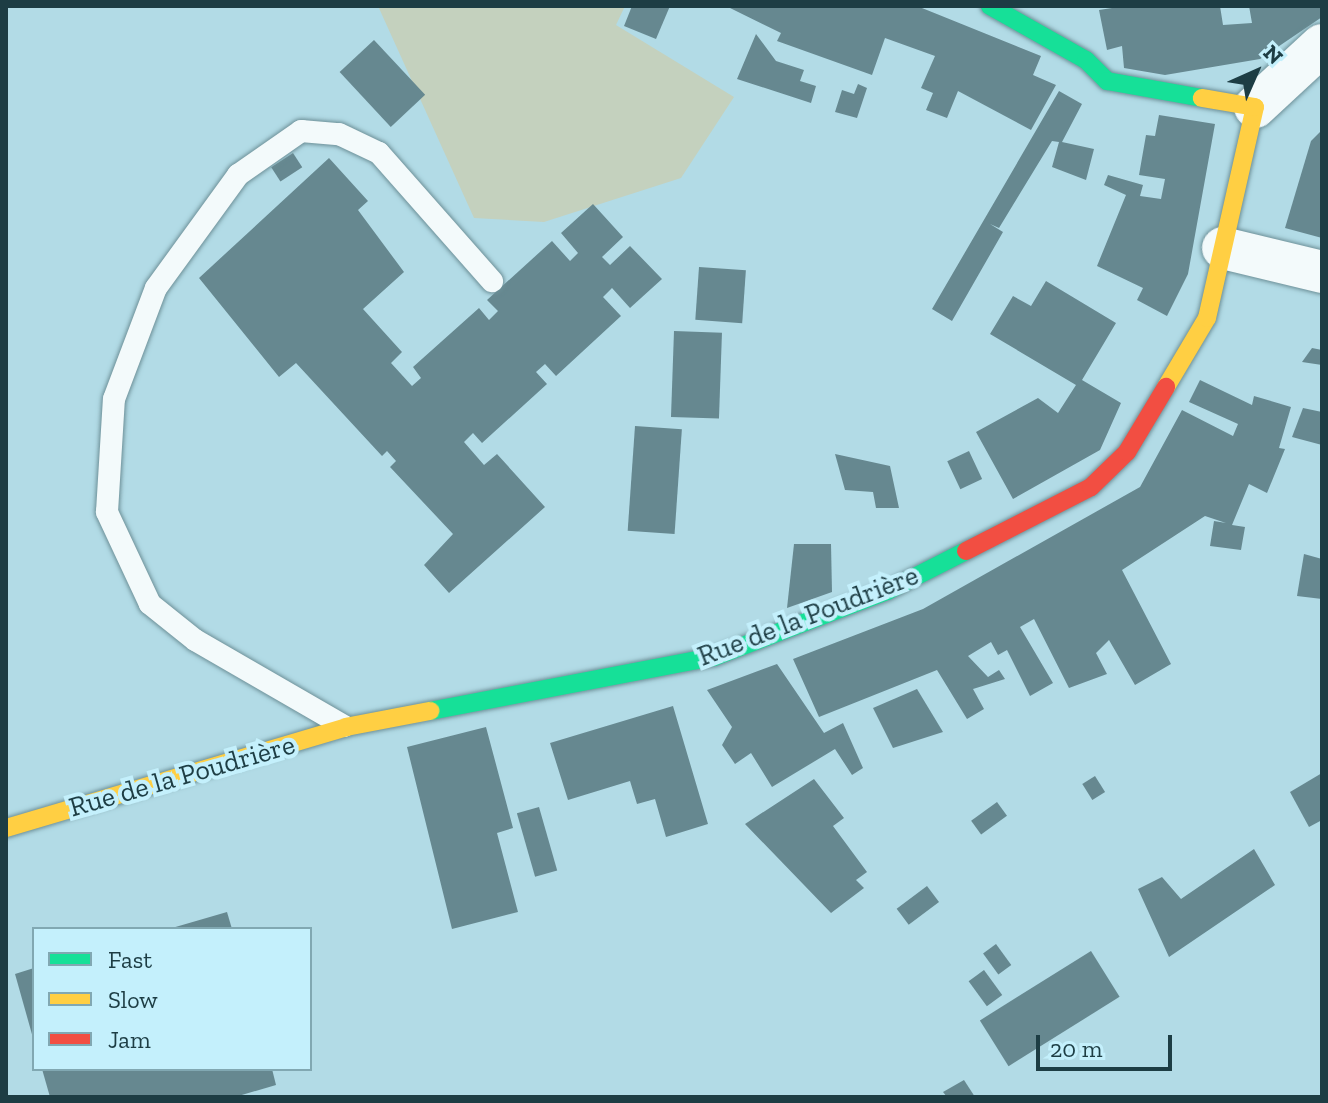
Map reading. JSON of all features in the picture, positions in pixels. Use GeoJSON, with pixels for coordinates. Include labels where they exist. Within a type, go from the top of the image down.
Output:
{"type":"FeatureCollection","features":[{"type":"Feature","properties":{"kind":"street"},"geometry":{"type":"LineString","coordinates":[[990,6],[1059,42],[1107,81],[1255,107],[1322,45]]}},
{"type":"Feature","properties":{"kind":"street","name":"Rue de la Poudrière"},"geometry":{"type":"LineString","coordinates":[[6,828],[346,727],[714,657],[887,591],[1091,487],[1127,452],[1207,318],[1255,107]]}},
{"type":"Feature","properties":{"kind":"street"},"geometry":{"type":"LineString","coordinates":[[1223,248],[1322,272]]}},
{"type":"Feature","properties":{"kind":"lane"},"geometry":{"type":"LineString","coordinates":[[346,727],[195,640],[150,604],[107,512],[114,399],[156,288],[238,175],[301,131],[339,134],[379,153],[492,281]]}},
{"type":"Feature","properties":{"kind":"green space"},"geometry":{"type":"Polygon","coordinates":[[[378,6],[625,6],[616,25],[734,97],[681,178],[544,222],[474,218],[378,6]]]}},
{"type":"Feature","properties":{"kind":"building"},"geometry":{"type":"Polygon","coordinates":[[[632,6],[670,6],[656,39],[624,26],[632,6]]]}},
{"type":"Feature","properties":{"kind":"building"},"geometry":{"type":"Polygon","coordinates":[[[917,6],[1041,56],[1033,75],[1056,85],[1031,130],[958,91],[947,118],[926,110],[933,93],[921,88],[935,56],[885,38],[872,75],[777,41],[781,33],[730,8],[917,6]]]}},
{"type":"Feature","properties":{"kind":"building"},"geometry":{"type":"Polygon","coordinates":[[[1125,6],[1220,6],[1223,25],[1252,23],[1249,6],[1322,6],[1322,17],[1260,59],[1165,75],[1124,68],[1122,46],[1107,50],[1099,10],[1125,6]]]}},
{"type":"Feature","properties":{"kind":"building"},"geometry":{"type":"Polygon","coordinates":[[[756,34],[776,61],[804,70],[800,81],[816,86],[811,103],[737,79],[756,34]]]}},
{"type":"Feature","properties":{"kind":"building"},"geometry":{"type":"Polygon","coordinates":[[[374,40],[425,95],[391,127],[340,72],[374,40]]]}},
{"type":"Feature","properties":{"kind":"building"},"geometry":{"type":"Polygon","coordinates":[[[858,84],[867,88],[857,118],[835,112],[842,90],[854,94],[858,84]]]}},
{"type":"Feature","properties":{"kind":"building"},"geometry":{"type":"Polygon","coordinates":[[[1059,91],[1082,104],[1062,142],[1094,149],[1086,180],[1052,167],[1059,142],[1052,141],[999,228],[990,224],[1003,232],[952,321],[932,309],[1059,91]]]}},
{"type":"Feature","properties":{"kind":"building"},"geometry":{"type":"Polygon","coordinates":[[[1159,115],[1215,124],[1188,274],[1167,316],[1137,300],[1143,288],[1097,266],[1126,195],[1104,185],[1108,175],[1143,185],[1140,196],[1161,199],[1165,179],[1139,175],[1146,135],[1155,136],[1159,115]]]}},
{"type":"Feature","properties":{"kind":"building"},"geometry":{"type":"Polygon","coordinates":[[[1322,130],[1322,238],[1285,228],[1311,141],[1322,130]]]}},
{"type":"Feature","properties":{"kind":"building"},"geometry":{"type":"Polygon","coordinates":[[[293,153],[302,167],[280,181],[271,167],[293,153]]]}},
{"type":"Feature","properties":{"kind":"building"},"geometry":{"type":"Polygon","coordinates":[[[329,158],[368,201],[358,210],[404,272],[363,309],[402,352],[391,363],[412,386],[421,378],[413,367],[479,308],[489,320],[498,311],[487,300],[552,241],[570,261],[578,253],[561,233],[593,204],[623,237],[602,257],[610,265],[630,246],[662,279],[630,308],[612,288],[603,297],[621,316],[556,376],[545,364],[536,372],[547,384],[482,443],[473,433],[464,442],[484,465],[497,454],[545,507],[449,593],[424,565],[453,534],[390,467],[396,461],[387,451],[382,456],[296,363],[279,377],[199,278],[329,158]]]}},
{"type":"Feature","properties":{"kind":"building"},"geometry":{"type":"Polygon","coordinates":[[[699,267],[746,270],[742,323],[695,320],[699,267]]]}},
{"type":"Feature","properties":{"kind":"building"},"geometry":{"type":"Polygon","coordinates":[[[1046,281],[1116,323],[1082,380],[1121,403],[1100,450],[1013,499],[976,432],[1038,398],[1058,413],[1076,385],[990,334],[1013,296],[1031,306],[1046,281]]]}},
{"type":"Feature","properties":{"kind":"building"},"geometry":{"type":"Polygon","coordinates":[[[674,331],[722,333],[719,419],[671,417],[674,331]]]}},
{"type":"Feature","properties":{"kind":"building"},"geometry":{"type":"Polygon","coordinates":[[[1312,348],[1322,350],[1322,365],[1302,362],[1312,348]]]}},
{"type":"Feature","properties":{"kind":"building"},"geometry":{"type":"Polygon","coordinates":[[[1200,380],[1252,405],[1254,396],[1291,407],[1279,448],[1285,449],[1267,493],[1249,484],[1232,525],[1245,527],[1241,550],[1210,546],[1214,521],[1226,523],[1205,516],[1122,570],[1171,664],[1135,685],[1109,640],[1096,653],[1107,674],[1069,688],[1034,619],[1020,627],[1053,683],[1030,696],[1007,650],[998,655],[991,642],[968,656],[988,677],[999,670],[1005,679],[973,689],[984,709],[967,719],[937,670],[819,717],[793,659],[923,609],[1140,487],[1182,410],[1233,436],[1238,424],[1189,402],[1200,380]]]}},
{"type":"Feature","properties":{"kind":"building"},"geometry":{"type":"Polygon","coordinates":[[[1303,408],[1322,412],[1322,445],[1292,437],[1303,408]]]}},
{"type":"Feature","properties":{"kind":"building"},"geometry":{"type":"Polygon","coordinates":[[[635,426],[682,429],[675,534],[628,531],[635,426]]]}},
{"type":"Feature","properties":{"kind":"building"},"geometry":{"type":"Polygon","coordinates":[[[969,451],[982,479],[960,489],[947,461],[969,451]]]}},
{"type":"Feature","properties":{"kind":"building"},"geometry":{"type":"Polygon","coordinates":[[[835,454],[890,466],[899,508],[876,508],[873,492],[845,490],[835,454]]]}},
{"type":"Feature","properties":{"kind":"building"},"geometry":{"type":"Polygon","coordinates":[[[794,544],[831,544],[832,592],[787,608],[794,544]]]}},
{"type":"Feature","properties":{"kind":"building"},"geometry":{"type":"Polygon","coordinates":[[[1304,554],[1322,559],[1322,599],[1297,596],[1304,554]]]}},
{"type":"Feature","properties":{"kind":"building"},"geometry":{"type":"Polygon","coordinates":[[[777,664],[824,733],[843,723],[863,768],[852,775],[835,749],[772,787],[751,753],[735,764],[722,745],[732,727],[707,690],[777,664]]]}},
{"type":"Feature","properties":{"kind":"building"},"geometry":{"type":"Polygon","coordinates":[[[917,689],[943,732],[893,748],[873,708],[917,689]]]}},
{"type":"Feature","properties":{"kind":"building"},"geometry":{"type":"Polygon","coordinates":[[[673,706],[708,824],[666,837],[655,799],[637,804],[630,781],[568,800],[550,743],[673,706]]]}},
{"type":"Feature","properties":{"kind":"building"},"geometry":{"type":"Polygon","coordinates":[[[486,727],[513,828],[497,833],[518,912],[452,929],[407,747],[486,727]]]}},
{"type":"Feature","properties":{"kind":"building"},"geometry":{"type":"Polygon","coordinates":[[[1322,773],[1322,820],[1309,827],[1290,792],[1322,773]]]}},
{"type":"Feature","properties":{"kind":"building"},"geometry":{"type":"Polygon","coordinates":[[[1095,776],[1105,792],[1092,800],[1082,784],[1095,776]]]}},
{"type":"Feature","properties":{"kind":"building"},"geometry":{"type":"Polygon","coordinates":[[[814,779],[844,818],[833,826],[867,872],[856,880],[864,888],[831,913],[745,824],[814,779]]]}},
{"type":"Feature","properties":{"kind":"building"},"geometry":{"type":"Polygon","coordinates":[[[997,802],[1007,816],[981,835],[971,821],[997,802]]]}},
{"type":"Feature","properties":{"kind":"building"},"geometry":{"type":"Polygon","coordinates":[[[539,807],[557,870],[535,877],[517,813],[539,807]]]}},
{"type":"Feature","properties":{"kind":"building"},"geometry":{"type":"Polygon","coordinates":[[[1254,849],[1275,885],[1169,957],[1138,889],[1162,877],[1181,899],[1254,849]]]}},
{"type":"Feature","properties":{"kind":"building"},"geometry":{"type":"Polygon","coordinates":[[[927,886],[939,902],[909,925],[897,909],[927,886]]]}},
{"type":"Feature","properties":{"kind":"building"},"geometry":{"type":"Polygon","coordinates":[[[227,912],[231,927],[175,927],[227,912]]]}},
{"type":"Feature","properties":{"kind":"building"},"geometry":{"type":"Polygon","coordinates":[[[996,944],[1011,965],[998,974],[983,953],[996,944]]]}},
{"type":"Feature","properties":{"kind":"building"},"geometry":{"type":"Polygon","coordinates":[[[1091,951],[1120,997],[1009,1066],[980,1020],[1091,951]]]}},
{"type":"Feature","properties":{"kind":"building"},"geometry":{"type":"Polygon","coordinates":[[[32,969],[32,1034],[15,974],[32,969]]]}},
{"type":"Feature","properties":{"kind":"building"},"geometry":{"type":"Polygon","coordinates":[[[984,970],[1002,995],[987,1006],[969,981],[984,970]]]}},
{"type":"Feature","properties":{"kind":"building"},"geometry":{"type":"Polygon","coordinates":[[[43,1071],[272,1071],[276,1085],[235,1097],[50,1097],[43,1071]]]}},
{"type":"Feature","properties":{"kind":"building"},"geometry":{"type":"Polygon","coordinates":[[[964,1080],[975,1097],[947,1097],[943,1092],[964,1080]]]}},
{"type":"Feature","properties":{"kind":"traffic: fast"},"geometry":{"type":"LineString","coordinates":[[990,6],[1086,60],[1107,81],[1202,98]]}},
{"type":"Feature","properties":{"kind":"traffic: fast"},"geometry":{"type":"LineString","coordinates":[[430,711],[714,657],[887,591],[966,551]]}},
{"type":"Feature","properties":{"kind":"traffic: slow"},"geometry":{"type":"LineString","coordinates":[[1166,387],[1207,318],[1255,107],[1202,98]]}},
{"type":"Feature","properties":{"kind":"traffic: slow"},"geometry":{"type":"LineString","coordinates":[[6,828],[346,727],[430,711]]}},
{"type":"Feature","properties":{"kind":"traffic: jam"},"geometry":{"type":"LineString","coordinates":[[966,551],[1091,487],[1127,452],[1166,387]]}}]}
